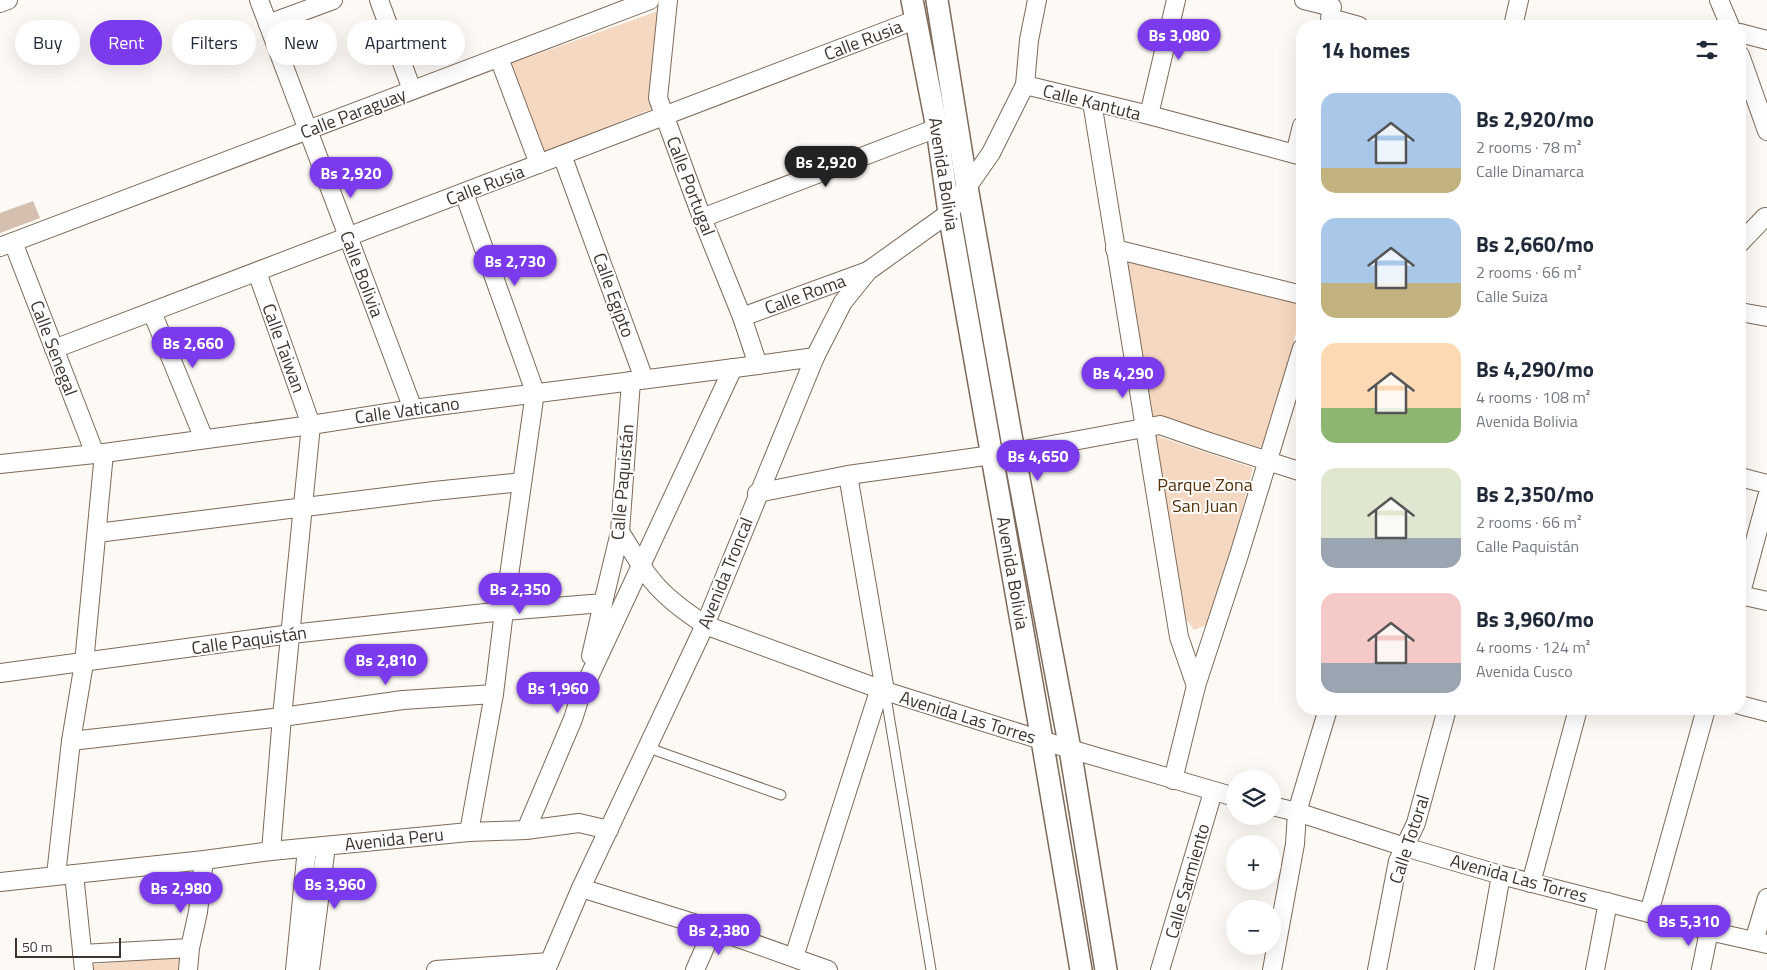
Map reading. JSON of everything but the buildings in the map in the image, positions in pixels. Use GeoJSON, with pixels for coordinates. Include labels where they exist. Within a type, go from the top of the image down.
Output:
{"type":"FeatureCollection","features":[{"type":"Feature","properties":{"kind":"street"},"geometry":{"type":"LineString","coordinates":[[0,3],[8,0]]}},
{"type":"Feature","properties":{"kind":"street","name":"Calle Bolivia"},"geometry":{"type":"LineString","coordinates":[[259,0],[266,20]]}},
{"type":"Feature","properties":{"kind":"street"},"geometry":{"type":"LineString","coordinates":[[279,20],[333,0]]}},
{"type":"Feature","properties":{"kind":"street"},"geometry":{"type":"LineString","coordinates":[[379,0],[412,90]]}},
{"type":"Feature","properties":{"kind":"street","name":"Calle Paraguay"},"geometry":{"type":"LineString","coordinates":[[6,245],[650,0]]}},
{"type":"Feature","properties":{"kind":"street","name":"Calle Portugal"},"geometry":{"type":"LineString","coordinates":[[668,0],[658,98],[702,218],[742,317],[758,366]]}},
{"type":"Feature","properties":{"kind":"street","name":"Avenida Bolivia"},"geometry":{"type":"LineString","coordinates":[[937,0],[967,187],[1014,452],[1070,749],[1106,970]]}},
{"type":"Feature","properties":{"kind":"street"},"geometry":{"type":"LineString","coordinates":[[1025,85],[1029,40],[1036,0]]}},
{"type":"Feature","properties":{"kind":"street"},"geometry":{"type":"LineString","coordinates":[[1149,116],[1176,0]]}},
{"type":"Feature","properties":{"kind":"street"},"geometry":{"type":"LineString","coordinates":[[1304,0],[1346,20]]}},
{"type":"Feature","properties":{"kind":"street"},"geometry":{"type":"LineString","coordinates":[[1515,20],[1519,0]]}},
{"type":"Feature","properties":{"kind":"street"},"geometry":{"type":"LineString","coordinates":[[1719,0],[1727,20]]}},
{"type":"Feature","properties":{"kind":"street","name":"Calle Rusia"},"geometry":{"type":"LineString","coordinates":[[54,349],[664,117],[913,10]]}},
{"type":"Feature","properties":{"kind":"street","name":"Avenida Bolivia"},"geometry":{"type":"LineString","coordinates":[[913,10],[937,128],[949,212],[1081,970]]}},
{"type":"Feature","properties":{"kind":"street"},"geometry":{"type":"LineString","coordinates":[[1746,35],[1767,40]]}},
{"type":"Feature","properties":{"kind":"street"},"geometry":{"type":"LineString","coordinates":[[499,58],[539,164]]}},
{"type":"Feature","properties":{"kind":"street","name":"Calle Bolivia"},"geometry":{"type":"LineString","coordinates":[[283,65],[413,408]]}},
{"type":"Feature","properties":{"kind":"street"},"geometry":{"type":"LineString","coordinates":[[1746,72],[1767,131]]}},
{"type":"Feature","properties":{"kind":"street","name":"Calle Kantuta"},"geometry":{"type":"LineString","coordinates":[[949,212],[991,153],[1025,85],[1296,154]]}},
{"type":"Feature","properties":{"kind":"street"},"geometry":{"type":"LineString","coordinates":[[1092,102],[1179,637],[1196,686]]}},
{"type":"Feature","properties":{"kind":"street"},"geometry":{"type":"LineString","coordinates":[[702,218],[937,128]]}},
{"type":"Feature","properties":{"kind":"street","name":"Calle Egipto"},"geometry":{"type":"LineString","coordinates":[[562,155],[638,380]]}},
{"type":"Feature","properties":{"kind":"street"},"geometry":{"type":"LineString","coordinates":[[464,193],[536,392],[504,611],[494,694],[468,832]]}},
{"type":"Feature","properties":{"kind":"street","name":"Avenida Troncal"},"geometry":{"type":"LineString","coordinates":[[547,966],[581,888],[610,830],[646,747],[704,625],[815,356],[843,302],[868,271],[949,212]]}},
{"type":"Feature","properties":{"kind":"street"},"geometry":{"type":"LineString","coordinates":[[1746,237],[1765,217]]}},
{"type":"Feature","properties":{"kind":"street","name":"Calle Senegal"},"geometry":{"type":"LineString","coordinates":[[6,245],[100,453]]}},
{"type":"Feature","properties":{"kind":"street"},"geometry":{"type":"LineString","coordinates":[[1115,249],[1296,294]]}},
{"type":"Feature","properties":{"kind":"street","name":"Calle Roma"},"geometry":{"type":"LineString","coordinates":[[742,317],[868,271]]}},
{"type":"Feature","properties":{"kind":"street","name":"Calle Taiwan"},"geometry":{"type":"LineString","coordinates":[[257,272],[311,425]]}},
{"type":"Feature","properties":{"kind":"street"},"geometry":{"type":"LineString","coordinates":[[152,312],[204,439]]}},
{"type":"Feature","properties":{"kind":"street"},"geometry":{"type":"LineString","coordinates":[[1746,313],[1767,317]]}},
{"type":"Feature","properties":{"kind":"street","name":"Calle Vaticano"},"geometry":{"type":"LineString","coordinates":[[0,464],[100,453],[311,425],[413,408],[536,392],[758,366],[815,356]]}},
{"type":"Feature","properties":{"kind":"street"},"geometry":{"type":"LineString","coordinates":[[582,692],[733,368]]}},
{"type":"Feature","properties":{"kind":"street"},"geometry":{"type":"LineString","coordinates":[[1173,780],[1196,686],[1296,368]]}},
{"type":"Feature","properties":{"kind":"street","name":"Calle Paquistán"},"geometry":{"type":"LineString","coordinates":[[0,673],[291,634],[504,611],[603,603],[620,532],[638,380]]}},
{"type":"Feature","properties":{"kind":"street"},"geometry":{"type":"LineString","coordinates":[[271,851],[282,716],[311,425]]}},
{"type":"Feature","properties":{"kind":"street"},"geometry":{"type":"LineString","coordinates":[[757,493],[848,475],[1014,452],[1160,425],[1296,470]]}},
{"type":"Feature","properties":{"kind":"street"},"geometry":{"type":"LineString","coordinates":[[56,875],[71,741],[84,663],[98,533],[100,453]]}},
{"type":"Feature","properties":{"kind":"street"},"geometry":{"type":"LineString","coordinates":[[794,958],[882,689],[848,475]]}},
{"type":"Feature","properties":{"kind":"street"},"geometry":{"type":"LineString","coordinates":[[1746,479],[1767,484]]}},
{"type":"Feature","properties":{"kind":"street"},"geometry":{"type":"LineString","coordinates":[[98,533],[434,491],[522,482]]}},
{"type":"Feature","properties":{"kind":"street"},"geometry":{"type":"LineString","coordinates":[[1746,574],[1767,496]]}},
{"type":"Feature","properties":{"kind":"street","name":"Avenida Las Torres"},"geometry":{"type":"LineString","coordinates":[[620,532],[642,565],[666,595],[704,625],[882,689],[1070,749],[1226,795]]}},
{"type":"Feature","properties":{"kind":"street"},"geometry":{"type":"LineString","coordinates":[[1746,597],[1767,601]]}},
{"type":"Feature","properties":{"kind":"street"},"geometry":{"type":"LineString","coordinates":[[526,830],[573,719],[582,692],[603,603]]}},
{"type":"Feature","properties":{"kind":"street"},"geometry":{"type":"LineString","coordinates":[[71,741],[403,700],[494,694]]}},
{"type":"Feature","properties":{"kind":"street"},"geometry":{"type":"LineString","coordinates":[[1746,707],[1767,712]]}},
{"type":"Feature","properties":{"kind":"street"},"geometry":{"type":"LineString","coordinates":[[1272,970],[1295,844],[1297,812],[1326,715]]}},
{"type":"Feature","properties":{"kind":"street","name":"Calle Totoral"},"geometry":{"type":"LineString","coordinates":[[1377,970],[1398,861],[1416,822],[1445,715]]}},
{"type":"Feature","properties":{"kind":"street"},"geometry":{"type":"LineString","coordinates":[[1532,883],[1576,715]]}},
{"type":"Feature","properties":{"kind":"street"},"geometry":{"type":"LineString","coordinates":[[1649,913],[1704,715]]}},
{"type":"Feature","properties":{"kind":"street","name":"Calle Sarmiento"},"geometry":{"type":"LineString","coordinates":[[1160,970],[1213,792]]}},
{"type":"Feature","properties":{"kind":"street","name":"Avenida Las Torres"},"geometry":{"type":"LineString","coordinates":[[1281,808],[1500,875],[1608,902],[1709,931],[1761,942]]}},
{"type":"Feature","properties":{"kind":"street","name":"Avenida Peru"},"geometry":{"type":"LineString","coordinates":[[0,882],[271,851],[468,832],[526,830],[579,823],[610,830]]}},
{"type":"Feature","properties":{"kind":"street"},"geometry":{"type":"LineString","coordinates":[[310,970],[326,846]]}},
{"type":"Feature","properties":{"kind":"street"},"geometry":{"type":"LineString","coordinates":[[295,970],[307,848]]}},
{"type":"Feature","properties":{"kind":"street"},"geometry":{"type":"LineString","coordinates":[[188,970],[190,948],[198,912],[204,860]]}},
{"type":"Feature","properties":{"kind":"street"},"geometry":{"type":"LineString","coordinates":[[74,874],[83,962],[190,948]]}},
{"type":"Feature","properties":{"kind":"street"},"geometry":{"type":"LineString","coordinates":[[1484,970],[1500,875]]}},
{"type":"Feature","properties":{"kind":"street"},"geometry":{"type":"LineString","coordinates":[[581,888],[714,929],[828,970]]}},
{"type":"Feature","properties":{"kind":"street"},"geometry":{"type":"LineString","coordinates":[[1761,942],[1767,898]]}},
{"type":"Feature","properties":{"kind":"street"},"geometry":{"type":"LineString","coordinates":[[1595,970],[1608,902]]}},
{"type":"Feature","properties":{"kind":"street"},"geometry":{"type":"LineString","coordinates":[[695,970],[714,929]]}},
{"type":"Feature","properties":{"kind":"street"},"geometry":{"type":"LineString","coordinates":[[1701,970],[1709,931]]}},
{"type":"Feature","properties":{"kind":"street"},"geometry":{"type":"LineString","coordinates":[[436,970],[547,966]]}},
{"type":"Feature","properties":{"kind":"lane"},"geometry":{"type":"LineString","coordinates":[[882,689],[931,970]]}},
{"type":"Feature","properties":{"kind":"lane"},"geometry":{"type":"LineString","coordinates":[[646,747],[781,795]]}},
{"type":"Feature","properties":{"kind":"green space"},"geometry":{"type":"Polygon","coordinates":[[[658,11],[651,88],[654,108],[540,154],[507,65],[658,11]]]}},
{"type":"Feature","properties":{"kind":"green space","name":"Parque Zona San Juan"},"geometry":{"type":"Polygon","coordinates":[[[1124,259],[1296,299],[1296,333],[1262,448],[1153,416],[1124,259]]]}},
{"type":"Feature","properties":{"kind":"green space","name":"Parque Zona San Juan"},"geometry":{"type":"Polygon","coordinates":[[[1154,435],[1253,468],[1232,547],[1213,606],[1206,625],[1194,630],[1186,619],[1180,591],[1173,537],[1154,435]]]}},
{"type":"Feature","properties":{"kind":"green space"},"geometry":{"type":"Polygon","coordinates":[[[181,956],[180,970],[88,970],[88,965],[181,956]]]}}]}
